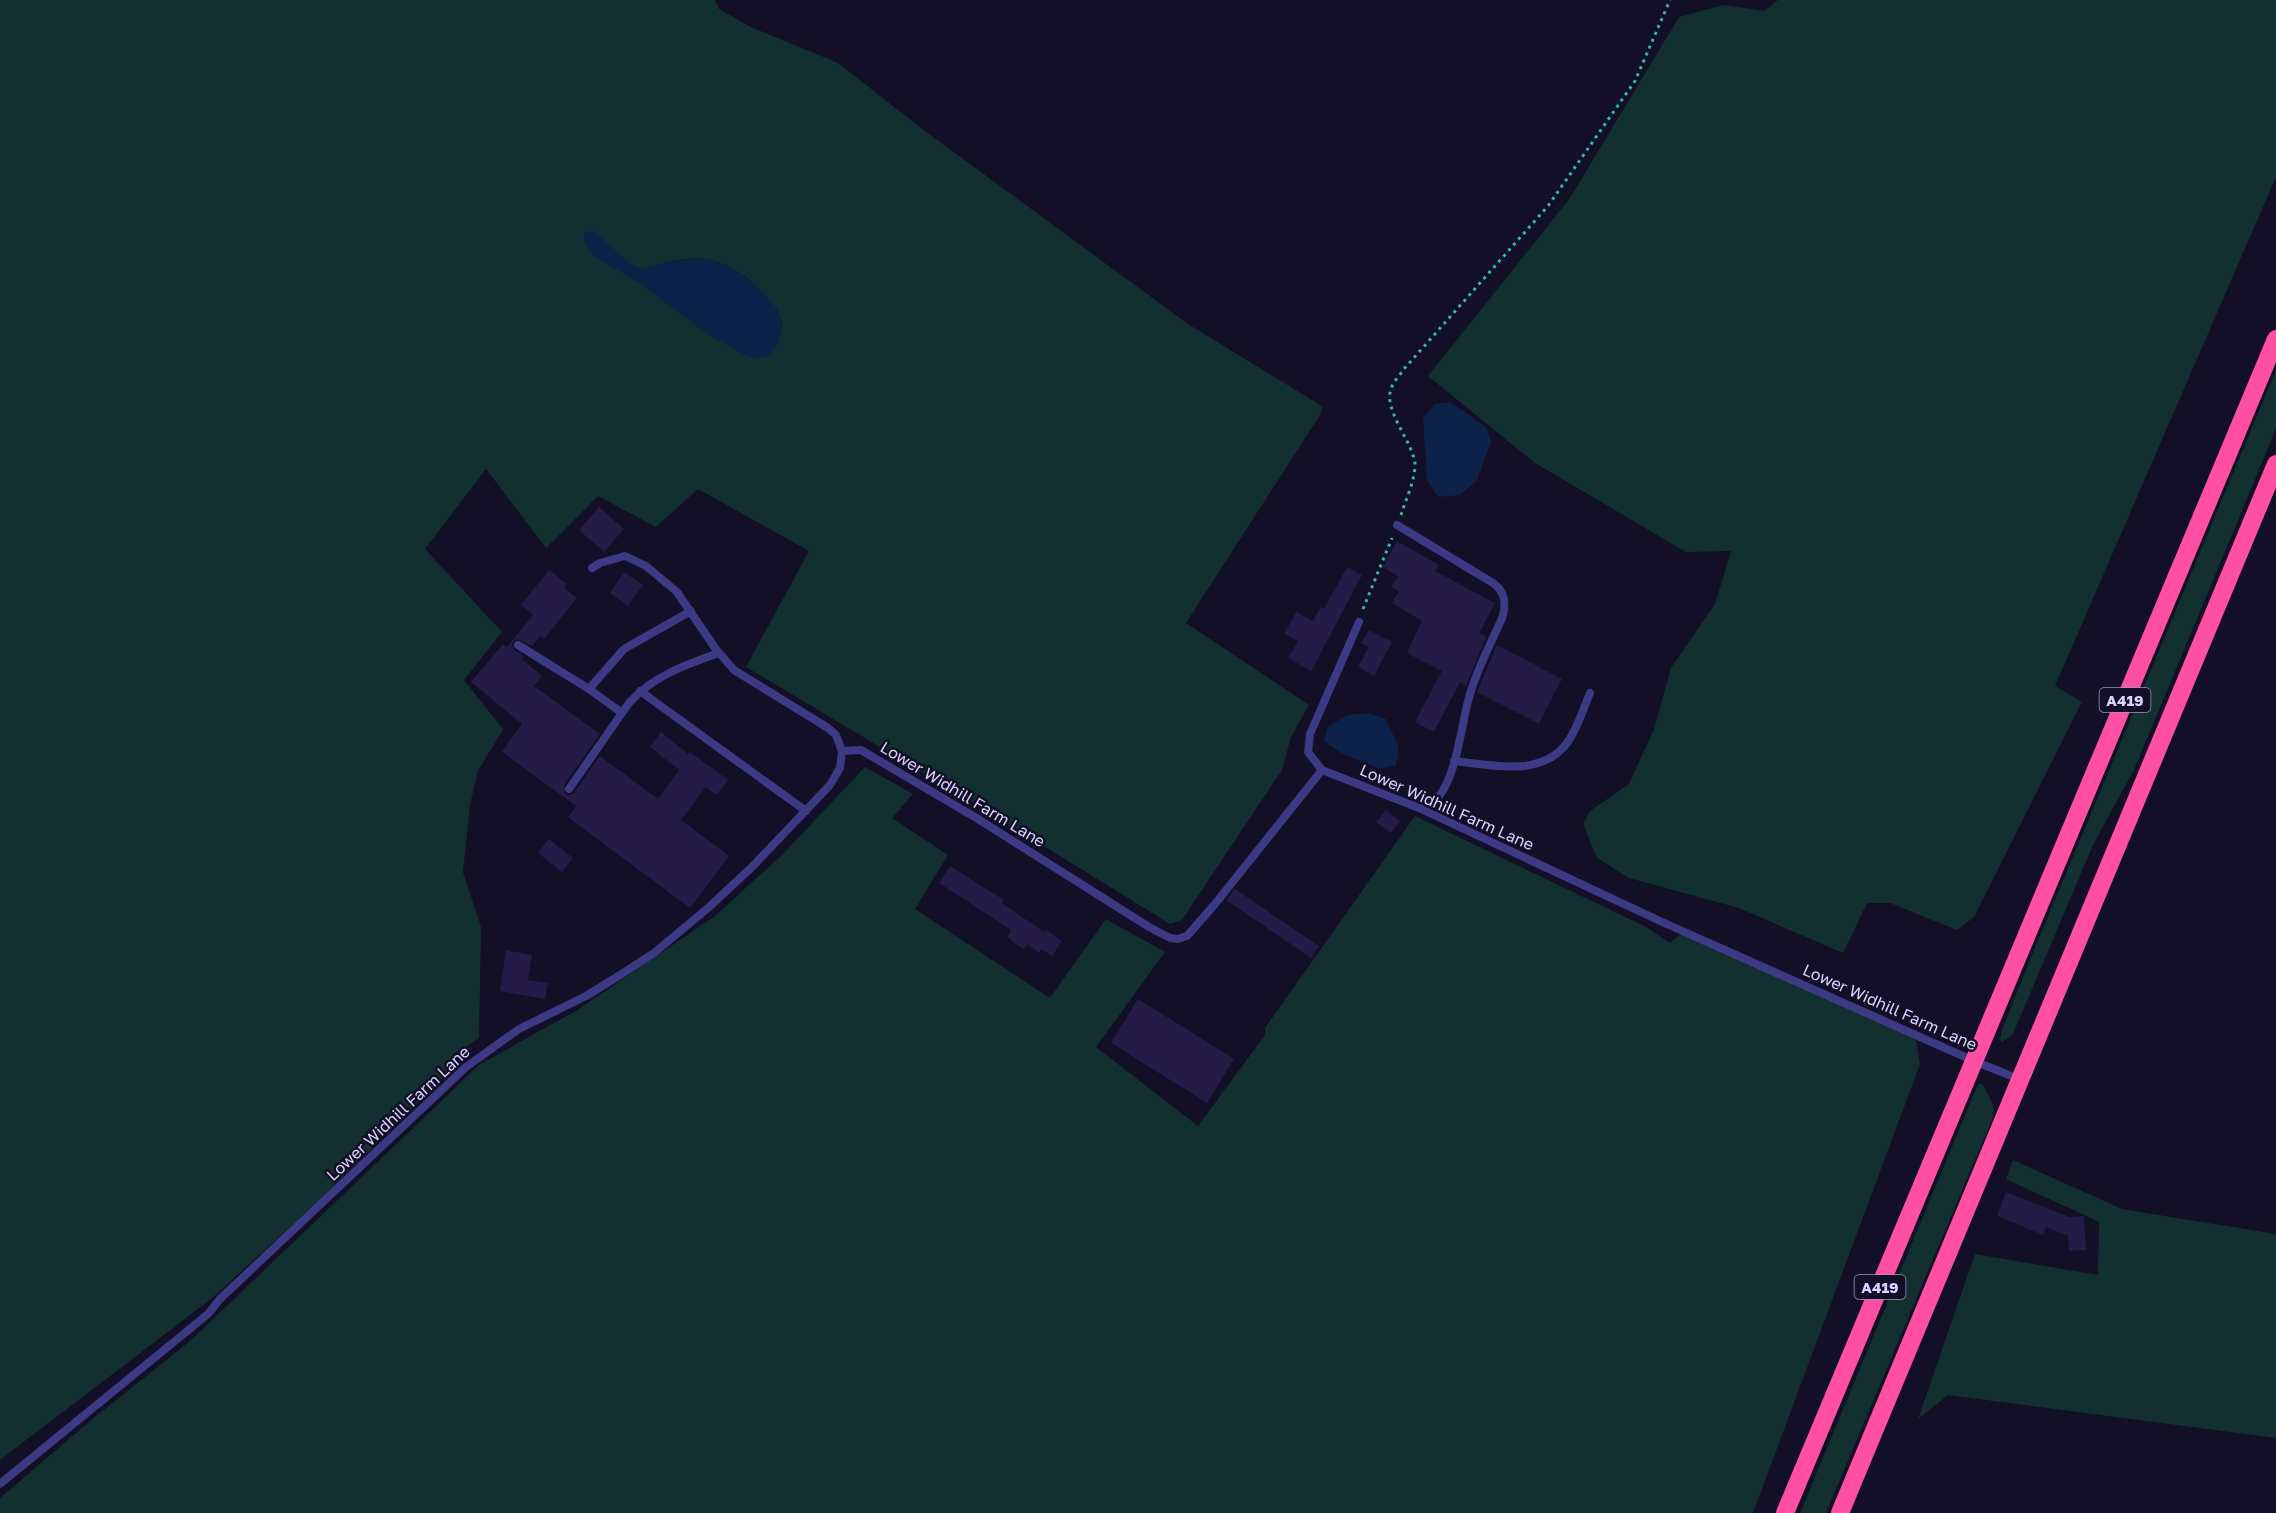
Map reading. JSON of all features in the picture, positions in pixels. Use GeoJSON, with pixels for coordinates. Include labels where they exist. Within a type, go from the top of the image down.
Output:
{"type":"FeatureCollection","features":[{"type":"Feature","properties":{"kind":"highway","name":"A419"},"geometry":{"type":"LineString","coordinates":[[1785,1513],[2276,339]]}},
{"type":"Feature","properties":{"kind":"highway","name":"A419"},"geometry":{"type":"LineString","coordinates":[[1840,1513],[2276,464]]}},
{"type":"Feature","properties":{"kind":"lane"},"geometry":{"type":"LineString","coordinates":[[1397,525],[1493,583],[1499,588],[1506,603],[1503,616],[1471,692],[1454,761],[1439,796],[1431,804],[1419,808]]}},
{"type":"Feature","properties":{"kind":"lane"},"geometry":{"type":"LineString","coordinates":[[592,568],[625,556],[634,559],[663,578],[677,592],[719,653],[734,670],[828,728],[836,735],[842,751]]}},
{"type":"Feature","properties":{"kind":"lane"},"geometry":{"type":"LineString","coordinates":[[589,689],[624,649],[691,611]]}},
{"type":"Feature","properties":{"kind":"lane"},"geometry":{"type":"LineString","coordinates":[[1322,770],[1308,752],[1310,734],[1359,622]]}},
{"type":"Feature","properties":{"kind":"lane"},"geometry":{"type":"LineString","coordinates":[[518,645],[589,689],[622,713]]}},
{"type":"Feature","properties":{"kind":"lane"},"geometry":{"type":"LineString","coordinates":[[569,789],[622,713],[651,682],[719,653]]}},
{"type":"Feature","properties":{"kind":"lane"},"geometry":{"type":"LineString","coordinates":[[640,692],[806,811]]}},
{"type":"Feature","properties":{"kind":"lane"},"geometry":{"type":"LineString","coordinates":[[1454,761],[1517,766],[1545,761],[1566,744],[1576,728],[1590,693]]}},
{"type":"Feature","properties":{"kind":"lane","name":"Lower Widhill Farm Lane"},"geometry":{"type":"LineString","coordinates":[[0,1484],[208,1314],[220,1299],[466,1067],[519,1029],[586,996],[654,953],[708,908],[753,866],[830,785],[840,768],[842,751],[861,750],[978,819],[1149,927],[1170,938],[1178,939],[1187,936],[1215,904],[1322,770],[1419,808],[1660,921],[2019,1079]]}},
{"type":"Feature","properties":{"kind":"path"},"geometry":{"type":"LineString","coordinates":[[1359,622],[1397,525],[1415,466],[1413,454],[1392,409],[1391,388],[1404,369],[1548,206],[1635,81],[1670,0]]}},
{"type":"Feature","properties":{"kind":"green space"},"geometry":{"type":"Polygon","coordinates":[[[0,0],[715,0],[719,9],[751,27],[838,63],[925,131],[1188,324],[1322,406],[1320,415],[1186,623],[1309,705],[1291,737],[1282,770],[1182,920],[1170,924],[994,815],[746,667],[809,551],[698,489],[656,527],[598,496],[546,548],[486,469],[425,549],[502,632],[464,680],[503,729],[478,771],[470,805],[463,872],[481,927],[479,1038],[458,1052],[457,1065],[313,1206],[211,1299],[0,1460],[0,0]],[[694,258],[670,261],[751,281],[724,265],[694,258]]]}},
{"type":"Feature","properties":{"kind":"green space"},"geometry":{"type":"Polygon","coordinates":[[[1778,0],[2276,0],[2276,177],[2055,686],[2082,702],[1974,917],[1957,930],[1890,903],[1867,903],[1843,953],[1739,908],[1629,878],[1597,858],[1583,824],[1590,811],[1629,784],[1654,729],[1671,668],[1715,604],[1731,551],[1686,552],[1535,463],[1428,376],[1570,198],[1679,17],[1724,5],[1764,11],[1778,0]]]}},
{"type":"Feature","properties":{"kind":"green space"},"geometry":{"type":"Polygon","coordinates":[[[2276,370],[2276,429],[2134,770],[2093,845],[2013,1034],[2002,1042],[2000,1039],[2002,1030],[2027,967],[2276,370]]]}},
{"type":"Feature","properties":{"kind":"green space"},"geometry":{"type":"Polygon","coordinates":[[[865,767],[913,794],[892,818],[948,855],[915,909],[1050,998],[1106,919],[1165,952],[1096,1047],[1198,1126],[1265,1035],[1265,1028],[1415,816],[1646,927],[1670,943],[1683,932],[1915,1035],[1920,1064],[1753,1513],[0,1513],[0,1498],[91,1420],[190,1341],[479,1065],[579,1009],[715,916],[783,854],[865,767]]]}},
{"type":"Feature","properties":{"kind":"green space"},"geometry":{"type":"Polygon","coordinates":[[[1978,1084],[1983,1084],[1991,1100],[1993,1117],[1826,1513],[1800,1513],[1978,1084]]]}},
{"type":"Feature","properties":{"kind":"green space"},"geometry":{"type":"Polygon","coordinates":[[[2013,1160],[2122,1209],[2276,1234],[2276,1438],[1948,1395],[1918,1419],[1975,1254],[2098,1275],[2099,1222],[2006,1179],[2013,1160]]]}},
{"type":"Feature","properties":{"kind":"water"},"geometry":{"type":"Polygon","coordinates":[[[595,232],[629,263],[641,269],[670,261],[702,258],[736,270],[757,286],[778,310],[783,324],[777,346],[769,356],[759,359],[747,356],[709,335],[639,283],[594,256],[584,240],[585,233],[595,232]]]}},
{"type":"Feature","properties":{"kind":"water"},"geometry":{"type":"Polygon","coordinates":[[[1450,402],[1486,427],[1491,442],[1477,480],[1460,495],[1438,497],[1427,480],[1423,418],[1435,404],[1450,402]]]}},
{"type":"Feature","properties":{"kind":"water"},"geometry":{"type":"Polygon","coordinates":[[[1369,713],[1386,719],[1399,748],[1396,765],[1379,769],[1341,753],[1324,741],[1328,727],[1347,715],[1369,713]]]}},
{"type":"Feature","properties":{"kind":"building"},"geometry":{"type":"Polygon","coordinates":[[[599,507],[624,529],[604,552],[579,530],[599,507]]]}},
{"type":"Feature","properties":{"kind":"building"},"geometry":{"type":"Polygon","coordinates":[[[1397,541],[1439,565],[1435,571],[1495,603],[1479,633],[1486,636],[1466,686],[1460,682],[1434,732],[1415,722],[1442,671],[1407,653],[1422,621],[1392,603],[1399,591],[1391,587],[1398,576],[1383,567],[1397,541]]]}},
{"type":"Feature","properties":{"kind":"building"},"geometry":{"type":"Polygon","coordinates":[[[1347,567],[1362,575],[1311,671],[1288,658],[1298,641],[1284,634],[1296,612],[1313,621],[1321,607],[1324,609],[1347,567]]]}},
{"type":"Feature","properties":{"kind":"building"},"geometry":{"type":"Polygon","coordinates":[[[549,570],[567,584],[564,588],[577,598],[544,639],[540,636],[532,646],[518,639],[513,641],[512,645],[514,650],[524,656],[522,659],[542,676],[534,686],[600,734],[564,785],[565,794],[574,793],[600,756],[658,799],[679,770],[650,747],[661,732],[688,754],[690,752],[728,780],[716,795],[706,787],[681,820],[729,856],[690,908],[568,817],[576,806],[502,752],[522,724],[471,682],[503,644],[507,647],[533,615],[521,605],[549,570]]]}},
{"type":"Feature","properties":{"kind":"building"},"geometry":{"type":"Polygon","coordinates":[[[624,572],[643,585],[628,606],[610,593],[624,572]]]}},
{"type":"Feature","properties":{"kind":"building"},"geometry":{"type":"Polygon","coordinates":[[[1369,630],[1392,642],[1374,676],[1358,667],[1369,647],[1361,643],[1369,630]]]}},
{"type":"Feature","properties":{"kind":"building"},"geometry":{"type":"Polygon","coordinates":[[[1497,645],[1562,679],[1539,724],[1477,692],[1497,645]]]}},
{"type":"Feature","properties":{"kind":"building"},"geometry":{"type":"Polygon","coordinates":[[[1386,810],[1400,821],[1391,833],[1376,822],[1386,810]]]}},
{"type":"Feature","properties":{"kind":"building"},"geometry":{"type":"Polygon","coordinates":[[[549,839],[573,858],[562,872],[538,853],[549,839]]]}},
{"type":"Feature","properties":{"kind":"building"},"geometry":{"type":"Polygon","coordinates":[[[950,866],[1004,900],[1002,903],[1044,932],[1046,930],[1062,941],[1052,956],[1041,949],[1039,953],[1027,944],[1023,949],[1007,937],[1011,930],[939,883],[950,866]]]}},
{"type":"Feature","properties":{"kind":"building"},"geometry":{"type":"Polygon","coordinates":[[[1235,889],[1319,946],[1311,958],[1226,900],[1235,889]]]}},
{"type":"Feature","properties":{"kind":"building"},"geometry":{"type":"Polygon","coordinates":[[[506,950],[532,955],[528,980],[548,983],[545,999],[500,991],[506,950]]]}},
{"type":"Feature","properties":{"kind":"building"},"geometry":{"type":"Polygon","coordinates":[[[1138,999],[1234,1059],[1207,1103],[1111,1043],[1138,999]]]}},
{"type":"Feature","properties":{"kind":"building"},"geometry":{"type":"Polygon","coordinates":[[[2006,1192],[2069,1217],[2084,1216],[2086,1250],[2069,1251],[2068,1236],[2046,1227],[2043,1235],[1997,1216],[2006,1192]]]}}]}
